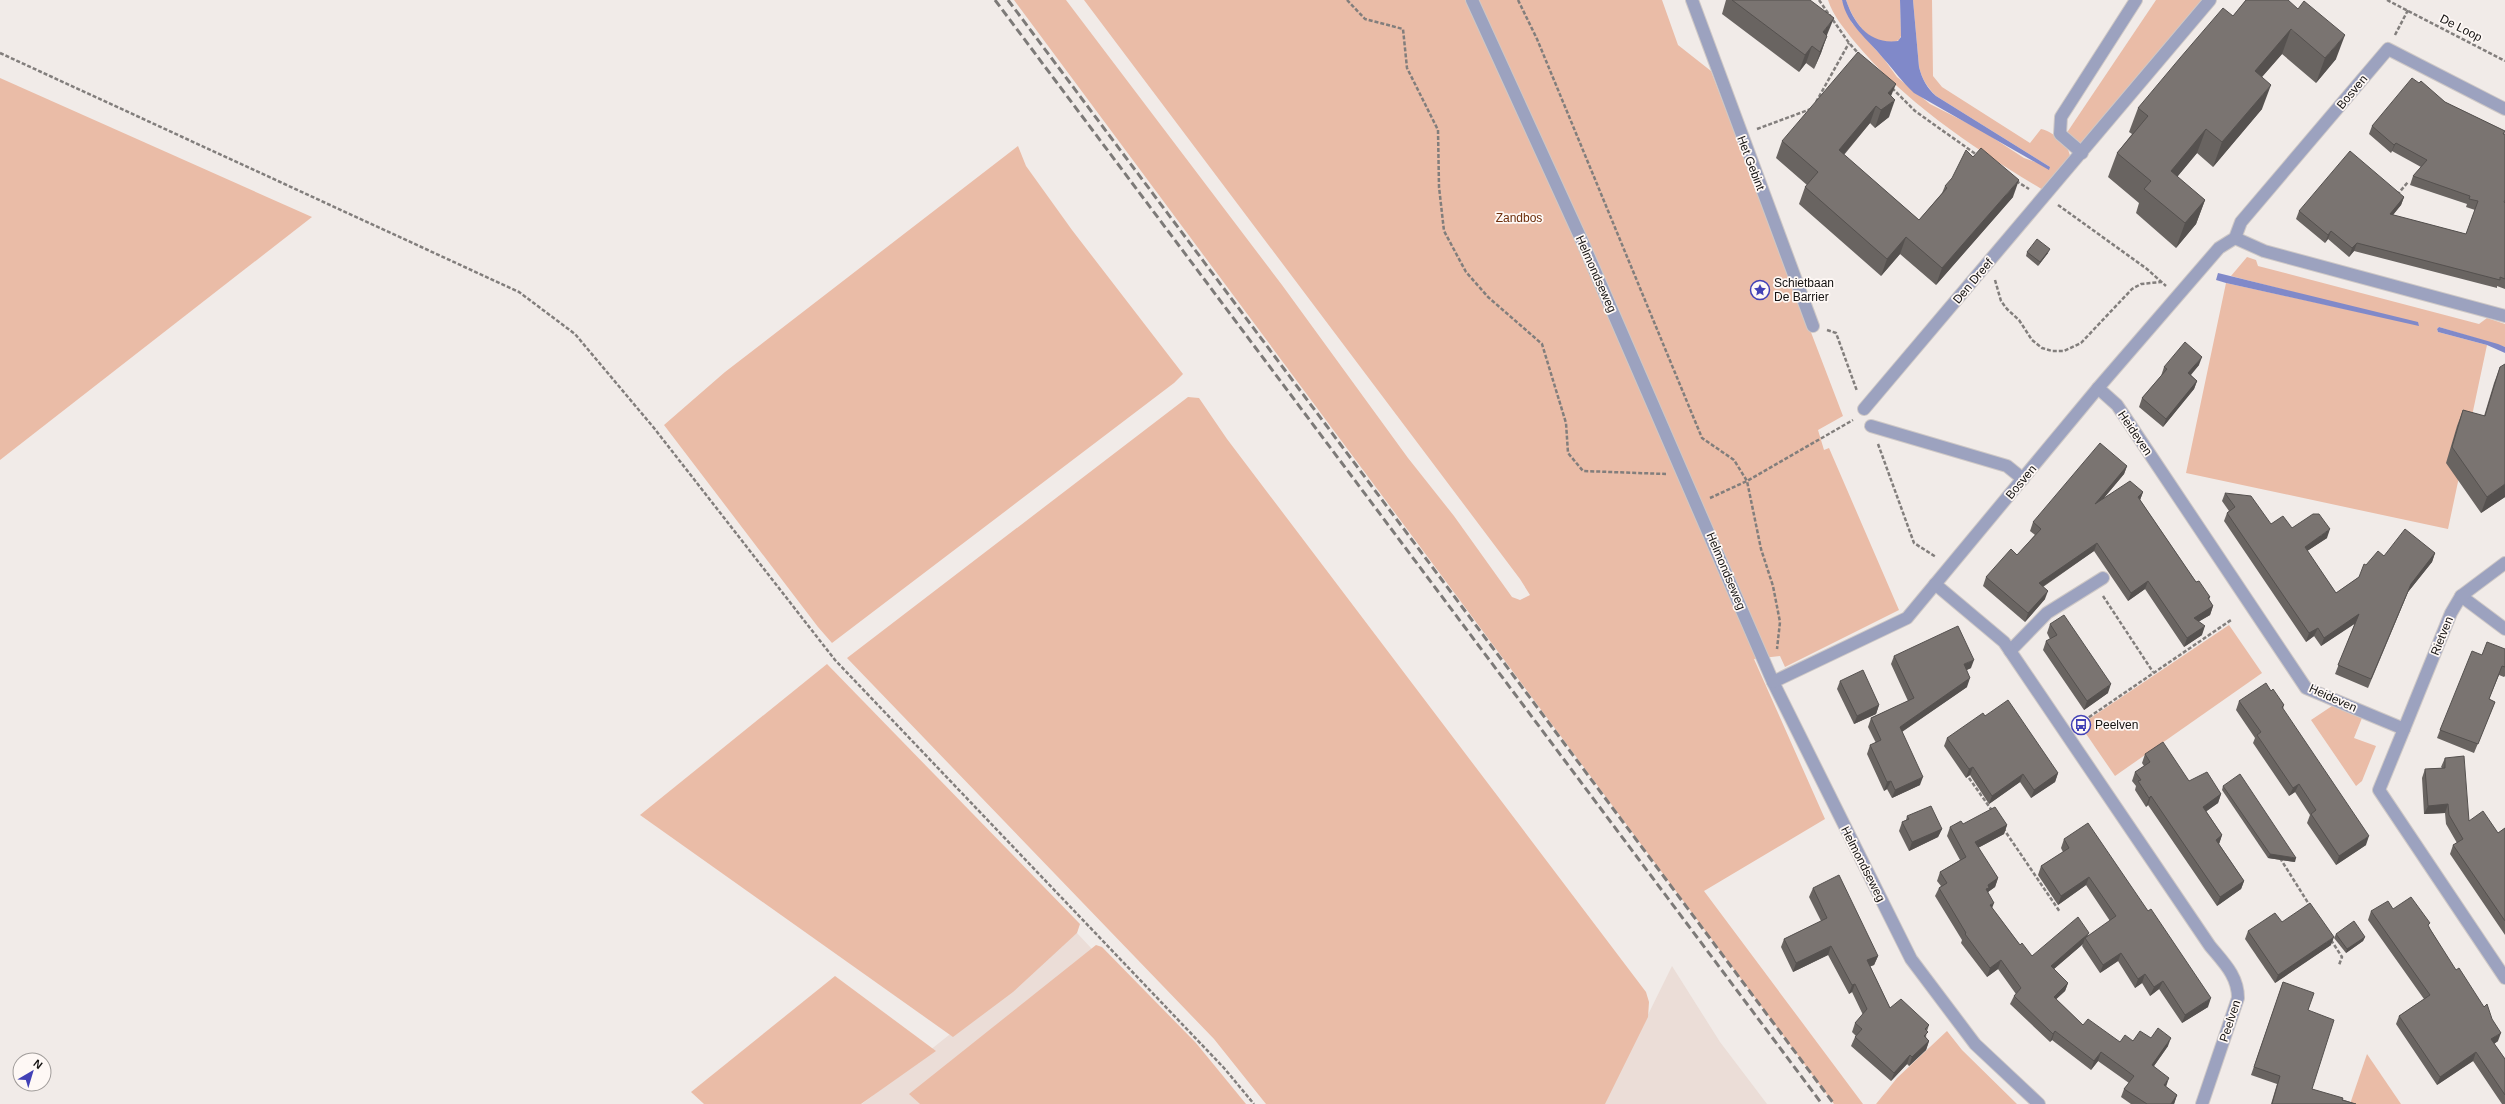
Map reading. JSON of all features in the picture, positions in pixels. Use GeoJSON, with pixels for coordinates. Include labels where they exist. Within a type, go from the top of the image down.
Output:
{"type":"FeatureCollection","features":[{"type":"Feature","properties":{"kind":"street","name":"Helmondseweg"},"geometry":{"type":"LineString","coordinates":[[1472,0],[1582,242],[1686,477],[1773,682],[1911,959],[1976,1044],[2039,1104]]}},
{"type":"Feature","properties":{"kind":"street","name":"Het Gebint"},"geometry":{"type":"LineString","coordinates":[[1692,0],[1813,326]]}},
{"type":"Feature","properties":{"kind":"street"},"geometry":{"type":"LineString","coordinates":[[2082,153],[2060,134],[2061,117],[2136,0]]}},
{"type":"Feature","properties":{"kind":"street","name":"Den Dreef"},"geometry":{"type":"LineString","coordinates":[[1864,409],[2210,0]]}},
{"type":"Feature","properties":{"kind":"street"},"geometry":{"type":"LineString","coordinates":[[2388,50],[2505,109]]}},
{"type":"Feature","properties":{"kind":"street","name":"Bosven"},"geometry":{"type":"LineString","coordinates":[[1773,682],[1907,618],[2098,388],[2177,296],[2219,248],[2236,238],[2241,222],[2388,50]]}},
{"type":"Feature","properties":{"kind":"street"},"geometry":{"type":"LineString","coordinates":[[2236,238],[2264,251],[2505,316]]}},
{"type":"Feature","properties":{"kind":"street","name":"Heideven"},"geometry":{"type":"LineString","coordinates":[[2098,388],[2117,405],[2306,688],[2404,729]]}},
{"type":"Feature","properties":{"kind":"street"},"geometry":{"type":"LineString","coordinates":[[1871,426],[2007,466],[2023,479]]}},
{"type":"Feature","properties":{"kind":"street","name":"Rietven"},"geometry":{"type":"LineString","coordinates":[[2404,729],[2451,613],[2461,596],[2505,563]]}},
{"type":"Feature","properties":{"kind":"street"},"geometry":{"type":"LineString","coordinates":[[2010,651],[2047,613],[2099,581]]}},
{"type":"Feature","properties":{"kind":"street","name":"Peelven"},"geometry":{"type":"LineString","coordinates":[[1935,584],[2004,642],[2210,946],[2233,974],[2238,987],[2238,998],[2202,1104]]}},
{"type":"Feature","properties":{"kind":"street"},"geometry":{"type":"LineString","coordinates":[[2461,596],[2505,629]]}},
{"type":"Feature","properties":{"kind":"street"},"geometry":{"type":"LineString","coordinates":[[2404,729],[2379,790],[2505,978]]}},
{"type":"Feature","properties":{"kind":"path"},"geometry":{"type":"LineString","coordinates":[[1347,0],[1365,19],[1403,29],[1407,68],[1438,130],[1439,187],[1444,231],[1466,272],[1488,297],[1542,344],[1566,423],[1568,453],[1583,471],[1630,471],[1686,477]]}},
{"type":"Feature","properties":{"kind":"path"},"geometry":{"type":"LineString","coordinates":[[1518,0],[1537,39],[1702,438],[1734,460],[1747,481],[1761,549],[1774,586],[1780,622],[1777,652]]}},
{"type":"Feature","properties":{"kind":"path"},"geometry":{"type":"LineString","coordinates":[[1819,0],[1849,43],[1860,54]]}},
{"type":"Feature","properties":{"kind":"path","name":"De Loop"},"geometry":{"type":"LineString","coordinates":[[2387,0],[2505,61]]}},
{"type":"Feature","properties":{"kind":"path"},"geometry":{"type":"LineString","coordinates":[[2388,50],[2408,10]]}},
{"type":"Feature","properties":{"kind":"path"},"geometry":{"type":"LineString","coordinates":[[1741,135],[1812,109],[1849,43]]}},
{"type":"Feature","properties":{"kind":"path"},"geometry":{"type":"LineString","coordinates":[[0,53],[520,292],[575,334],[654,428],[835,660],[1176,1016],[1224,1068],[1254,1104]]}},
{"type":"Feature","properties":{"kind":"path"},"geometry":{"type":"LineString","coordinates":[[1887,83],[1915,111],[1981,158]]}},
{"type":"Feature","properties":{"kind":"path"},"geometry":{"type":"LineString","coordinates":[[2012,178],[2045,196],[2147,269],[2177,296]]}},
{"type":"Feature","properties":{"kind":"path"},"geometry":{"type":"LineString","coordinates":[[2393,200],[2408,182]]}},
{"type":"Feature","properties":{"kind":"path"},"geometry":{"type":"LineString","coordinates":[[1985,267],[1994,277],[2001,301],[2006,309],[2019,320],[2032,340],[2042,348],[2052,351],[2064,351],[2081,343],[2132,289],[2141,284],[2161,281]]}},
{"type":"Feature","properties":{"kind":"path"},"geometry":{"type":"LineString","coordinates":[[1697,504],[1747,481],[1849,424]]}},
{"type":"Feature","properties":{"kind":"path"},"geometry":{"type":"LineString","coordinates":[[2099,581],[2153,672]]}},
{"type":"Feature","properties":{"kind":"path"},"geometry":{"type":"LineString","coordinates":[[2066,733],[2231,620]]}},
{"type":"Feature","properties":{"kind":"path"},"geometry":{"type":"LineString","coordinates":[[1969,778],[1994,814]]}},
{"type":"Feature","properties":{"kind":"path"},"geometry":{"type":"LineString","coordinates":[[2003,827],[2060,912]]}},
{"type":"Feature","properties":{"kind":"path"},"geometry":{"type":"LineString","coordinates":[[2276,853],[2313,910]]}},
{"type":"Feature","properties":{"kind":"path"},"geometry":{"type":"LineString","coordinates":[[2329,937],[2342,957],[2339,965]]}},
{"type":"Feature","properties":{"kind":"shaded area"},"geometry":{"type":"Polygon","coordinates":[[[1077,933],[1237,1104],[862,1104],[880,1090],[1077,933]]]}},
{"type":"Feature","properties":{"kind":"shaded area"},"geometry":{"type":"Polygon","coordinates":[[[1672,966],[1720,1042],[1767,1104],[1604,1104],[1672,966]]]}},
{"type":"Feature","properties":{"kind":"green space","name":"Zandbos"},"geometry":{"type":"Polygon","coordinates":[[[1014,0],[1066,0],[1282,285],[1408,458],[1454,516],[1512,597],[1520,600],[1530,595],[1520,579],[1084,0],[1662,0],[1678,45],[1711,71],[1843,416],[1818,430],[1824,450],[1829,448],[1899,610],[1785,667],[1780,656],[1754,659],[1825,819],[1704,891],[1863,1104],[1834,1104],[1014,0]]]}},
{"type":"Feature","properties":{"kind":"green space"},"geometry":{"type":"Polygon","coordinates":[[[1828,0],[1842,0],[1852,23],[1884,59],[1897,77],[1930,104],[1981,130],[2024,158],[2050,167],[1936,96],[1927,86],[1919,67],[1913,0],[1932,0],[1933,76],[1942,87],[2030,143],[2041,129],[2045,130],[2064,144],[2070,158],[2043,190],[1992,158],[1918,105],[1874,64],[1843,27],[1836,17],[1828,0]]]}},
{"type":"Feature","properties":{"kind":"green space"},"geometry":{"type":"Polygon","coordinates":[[[1846,0],[1900,0],[1901,36],[1899,40],[1890,43],[1881,42],[1865,32],[1854,17],[1846,0]]]}},
{"type":"Feature","properties":{"kind":"green space"},"geometry":{"type":"Polygon","coordinates":[[[2156,0],[2205,0],[2081,144],[2066,134],[2156,0]]]}},
{"type":"Feature","properties":{"kind":"green space"},"geometry":{"type":"Polygon","coordinates":[[[0,78],[312,217],[0,460],[0,78]]]}},
{"type":"Feature","properties":{"kind":"green space"},"geometry":{"type":"Polygon","coordinates":[[[1018,146],[1026,166],[1072,230],[1183,374],[1174,383],[832,643],[818,627],[664,425],[725,372],[1018,146]]]}},
{"type":"Feature","properties":{"kind":"green space"},"geometry":{"type":"Polygon","coordinates":[[[2247,257],[2256,260],[2258,266],[2479,324],[2487,318],[2505,324],[2505,347],[2439,327],[2437,329],[2438,332],[2487,345],[2448,529],[2186,473],[2226,283],[2419,325],[2231,276],[2247,257]]]}},
{"type":"Feature","properties":{"kind":"green space"},"geometry":{"type":"Polygon","coordinates":[[[1188,397],[1199,398],[1227,439],[1646,992],[1649,1002],[1648,1017],[1605,1104],[1266,1104],[1214,1039],[847,658],[1188,397]]]}},
{"type":"Feature","properties":{"kind":"green space"},"geometry":{"type":"Polygon","coordinates":[[[2229,625],[2262,673],[2115,776],[2080,725],[2229,625]]]}},
{"type":"Feature","properties":{"kind":"green space"},"geometry":{"type":"Polygon","coordinates":[[[827,664],[1080,924],[1077,933],[1013,992],[953,1037],[640,815],[827,664]]]}},
{"type":"Feature","properties":{"kind":"green space"},"geometry":{"type":"Polygon","coordinates":[[[2332,706],[2362,718],[2354,738],[2376,746],[2362,781],[2356,786],[2311,720],[2332,706]]]}},
{"type":"Feature","properties":{"kind":"green space"},"geometry":{"type":"Polygon","coordinates":[[[1096,945],[1102,947],[1196,1043],[1246,1104],[920,1104],[909,1094],[1096,945]]]}},
{"type":"Feature","properties":{"kind":"green space"},"geometry":{"type":"Polygon","coordinates":[[[835,976],[936,1051],[861,1104],[704,1104],[691,1092],[835,976]]]}},
{"type":"Feature","properties":{"kind":"green space"},"geometry":{"type":"Polygon","coordinates":[[[1947,1031],[1962,1050],[2017,1104],[1876,1104],[1897,1078],[1947,1031]]]}},
{"type":"Feature","properties":{"kind":"green space"},"geometry":{"type":"Polygon","coordinates":[[[2367,1054],[2401,1104],[2350,1104],[2367,1054]]]}},
{"type":"Feature","properties":{"kind":"water"},"geometry":{"type":"Polygon","coordinates":[[[1842,0],[1846,0],[1849,9],[1864,31],[1879,40],[1898,41],[1901,37],[1900,0],[1913,0],[1919,67],[1923,79],[1930,90],[1936,96],[2050,167],[2049,170],[1914,93],[1853,24],[1848,17],[1842,0]]]}},
{"type":"Feature","properties":{"kind":"water"},"geometry":{"type":"Polygon","coordinates":[[[2218,273],[2418,322],[2419,326],[2226,283],[2216,280],[2218,273]]]}},
{"type":"Feature","properties":{"kind":"water"},"geometry":{"type":"Polygon","coordinates":[[[2439,327],[2498,344],[2505,347],[2505,353],[2487,345],[2438,332],[2437,329],[2439,327]]]}},
{"type":"Feature","properties":{"kind":"building"},"geometry":{"type":"Polygon","coordinates":[[[1732,0],[1810,0],[1834,18],[1823,32],[1827,36],[1820,52],[1812,46],[1805,55],[1732,0]]]}},
{"type":"Feature","properties":{"kind":"building"},"geometry":{"type":"Polygon","coordinates":[[[2246,0],[2288,0],[2298,9],[2304,1],[2345,35],[2325,58],[2291,29],[2255,71],[2271,85],[2222,142],[2206,129],[2171,171],[2205,200],[2185,223],[2144,189],[2151,181],[2117,153],[2148,116],[2138,108],[2180,58],[2223,8],[2233,16],[2246,0]]]}},
{"type":"Feature","properties":{"kind":"building"},"geometry":{"type":"Polygon","coordinates":[[[1858,52],[1896,84],[1888,93],[1895,100],[1881,110],[1876,106],[1839,150],[1919,220],[1947,188],[1945,186],[1952,178],[1966,150],[1973,157],[1981,148],[2019,180],[1942,268],[1906,237],[1887,259],[1805,187],[1818,172],[1782,141],[1858,52]]]}},
{"type":"Feature","properties":{"kind":"building"},"geometry":{"type":"Polygon","coordinates":[[[2412,78],[2419,83],[2421,81],[2445,102],[2505,131],[2503,134],[2505,134],[2505,279],[2500,277],[2500,280],[2357,243],[2352,248],[2331,231],[2328,235],[2299,211],[2350,151],[2404,197],[2390,214],[2466,234],[2478,201],[2469,199],[2470,196],[2413,176],[2427,160],[2396,143],[2394,145],[2372,126],[2412,78]]]}},
{"type":"Feature","properties":{"kind":"building"},"geometry":{"type":"Polygon","coordinates":[[[2037,239],[2050,249],[2040,262],[2027,252],[2037,239]]]}},
{"type":"Feature","properties":{"kind":"building"},"geometry":{"type":"Polygon","coordinates":[[[2185,342],[2202,357],[2188,373],[2197,381],[2166,419],[2142,398],[2167,369],[2164,367],[2185,342]]]}},
{"type":"Feature","properties":{"kind":"building"},"geometry":{"type":"Polygon","coordinates":[[[2505,364],[2505,484],[2487,497],[2452,447],[2463,410],[2485,416],[2500,367],[2505,364]]]}},
{"type":"Feature","properties":{"kind":"building"},"geometry":{"type":"Polygon","coordinates":[[[2100,443],[2127,466],[2095,504],[2130,481],[2143,492],[2138,497],[2196,582],[2199,581],[2210,597],[2208,598],[2213,606],[2194,618],[2205,626],[2187,638],[2148,581],[2131,593],[2097,543],[2039,583],[2048,591],[2028,613],[1986,577],[2011,549],[2017,555],[2041,529],[2033,522],[2100,443]]]}},
{"type":"Feature","properties":{"kind":"building"},"geometry":{"type":"Polygon","coordinates":[[[2225,493],[2251,496],[2271,524],[2283,516],[2292,528],[2313,514],[2319,514],[2330,529],[2305,547],[2336,593],[2359,577],[2364,564],[2366,565],[2378,551],[2384,556],[2405,529],[2435,553],[2411,584],[2371,679],[2338,665],[2359,614],[2324,638],[2318,628],[2309,633],[2227,513],[2235,507],[2225,493]]]}},
{"type":"Feature","properties":{"kind":"building"},"geometry":{"type":"Polygon","coordinates":[[[2064,615],[2111,684],[2087,701],[2046,641],[2057,635],[2050,624],[2064,615]]]}},
{"type":"Feature","properties":{"kind":"building"},"geometry":{"type":"Polygon","coordinates":[[[1958,626],[1974,660],[1964,664],[1970,678],[1900,727],[1923,777],[1895,790],[1891,781],[1887,782],[1870,745],[1881,740],[1871,718],[1914,698],[1894,656],[1958,626]]]}},
{"type":"Feature","properties":{"kind":"building"},"geometry":{"type":"Polygon","coordinates":[[[2487,642],[2505,649],[2505,667],[2502,666],[2489,699],[2495,702],[2478,744],[2440,730],[2472,651],[2482,655],[2487,642]]]}},
{"type":"Feature","properties":{"kind":"building"},"geometry":{"type":"Polygon","coordinates":[[[1863,670],[1879,705],[1857,716],[1840,681],[1863,670]]]}},
{"type":"Feature","properties":{"kind":"building"},"geometry":{"type":"Polygon","coordinates":[[[2266,683],[2271,691],[2273,689],[2284,705],[2282,707],[2369,836],[2339,856],[2311,814],[2316,810],[2299,784],[2293,788],[2257,735],[2261,732],[2239,701],[2266,683]]]}},
{"type":"Feature","properties":{"kind":"building"},"geometry":{"type":"Polygon","coordinates":[[[2008,700],[2058,773],[2034,790],[2023,774],[1992,796],[1973,767],[1969,769],[1947,738],[1983,713],[1985,716],[2008,700]]]}},
{"type":"Feature","properties":{"kind":"building"},"geometry":{"type":"Polygon","coordinates":[[[2163,742],[2189,781],[2207,772],[2221,794],[2203,807],[2222,835],[2216,840],[2244,881],[2220,897],[2151,796],[2149,798],[2138,781],[2141,780],[2135,772],[2150,762],[2145,754],[2163,742]]]}},
{"type":"Feature","properties":{"kind":"building"},"geometry":{"type":"Polygon","coordinates":[[[2464,756],[2469,821],[2483,811],[2498,833],[2505,828],[2505,921],[2453,845],[2463,839],[2449,815],[2448,804],[2428,806],[2425,769],[2445,768],[2445,758],[2464,756]]]}},
{"type":"Feature","properties":{"kind":"building"},"geometry":{"type":"Polygon","coordinates":[[[2240,774],[2296,858],[2270,854],[2223,786],[2240,774]]]}},
{"type":"Feature","properties":{"kind":"building"},"geometry":{"type":"Polygon","coordinates":[[[1931,806],[1942,829],[1912,842],[1902,822],[1909,819],[1907,816],[1931,806]]]}},
{"type":"Feature","properties":{"kind":"building"},"geometry":{"type":"Polygon","coordinates":[[[1995,807],[2007,825],[1975,842],[1998,878],[1988,885],[1989,888],[1986,889],[1994,903],[1990,905],[2020,945],[2022,943],[2032,956],[2078,917],[2089,933],[2051,966],[2068,983],[2054,997],[2083,1025],[2088,1019],[2120,1042],[2125,1035],[2133,1041],[2140,1031],[2151,1038],[2158,1028],[2171,1038],[2152,1065],[2169,1078],[2164,1085],[2177,1095],[2171,1104],[2147,1104],[2124,1089],[2134,1076],[2101,1052],[2094,1061],[2055,1031],[2053,1034],[2014,996],[2021,988],[2001,960],[1990,968],[1965,934],[1966,933],[1939,888],[1947,883],[1940,872],[1966,857],[1950,827],[1961,821],[1963,824],[1995,807]]]}},
{"type":"Feature","properties":{"kind":"building"},"geometry":{"type":"Polygon","coordinates":[[[2088,823],[2148,911],[2151,909],[2211,998],[2185,1015],[2163,981],[2154,987],[2145,974],[2138,979],[2121,953],[2103,965],[2085,938],[2116,916],[2089,877],[2061,896],[2041,866],[2069,848],[2064,839],[2088,823]]]}},
{"type":"Feature","properties":{"kind":"building"},"geometry":{"type":"Polygon","coordinates":[[[1839,875],[1878,956],[1867,960],[1890,1008],[1901,999],[1929,1025],[1925,1029],[1928,1032],[1924,1036],[1929,1041],[1912,1057],[1910,1055],[1894,1073],[1855,1037],[1862,1029],[1855,1023],[1867,1009],[1855,984],[1852,985],[1831,946],[1796,963],[1784,939],[1827,918],[1813,888],[1839,875]]]}},
{"type":"Feature","properties":{"kind":"building"},"geometry":{"type":"Polygon","coordinates":[[[2411,897],[2430,923],[2428,925],[2430,929],[2456,970],[2459,968],[2484,1007],[2487,1004],[2492,1019],[2501,1033],[2491,1039],[2505,1059],[2505,1095],[2476,1052],[2440,1077],[2399,1016],[2430,995],[2371,911],[2388,901],[2393,909],[2411,897]]]}},
{"type":"Feature","properties":{"kind":"building"},"geometry":{"type":"Polygon","coordinates":[[[2310,903],[2334,937],[2278,975],[2248,931],[2275,913],[2282,922],[2310,903]]]}},
{"type":"Feature","properties":{"kind":"building"},"geometry":{"type":"Polygon","coordinates":[[[2354,921],[2365,937],[2347,949],[2336,934],[2354,921]]]}},
{"type":"Feature","properties":{"kind":"building"},"geometry":{"type":"Polygon","coordinates":[[[2283,982],[2314,993],[2308,1010],[2334,1020],[2312,1089],[2343,1098],[2342,1100],[2356,1104],[2272,1104],[2280,1076],[2254,1067],[2283,982]]]}},
{"type":"Feature","properties":{"kind":"railway"},"geometry":{"type":"LineString","coordinates":[[995,0],[1822,1104]]}},
{"type":"Feature","properties":{"kind":"railway"},"geometry":{"type":"LineString","coordinates":[[1008,0],[1834,1104]]}},
{"type":"Feature","properties":{"kind":"place","name":"Schietbaan De Barrier"},"geometry":{"type":"Point","coordinates":[1760,290]}},
{"type":"Feature","properties":{"kind":"place","name":"Peelven"},"geometry":{"type":"Point","coordinates":[2081,725]}}]}
